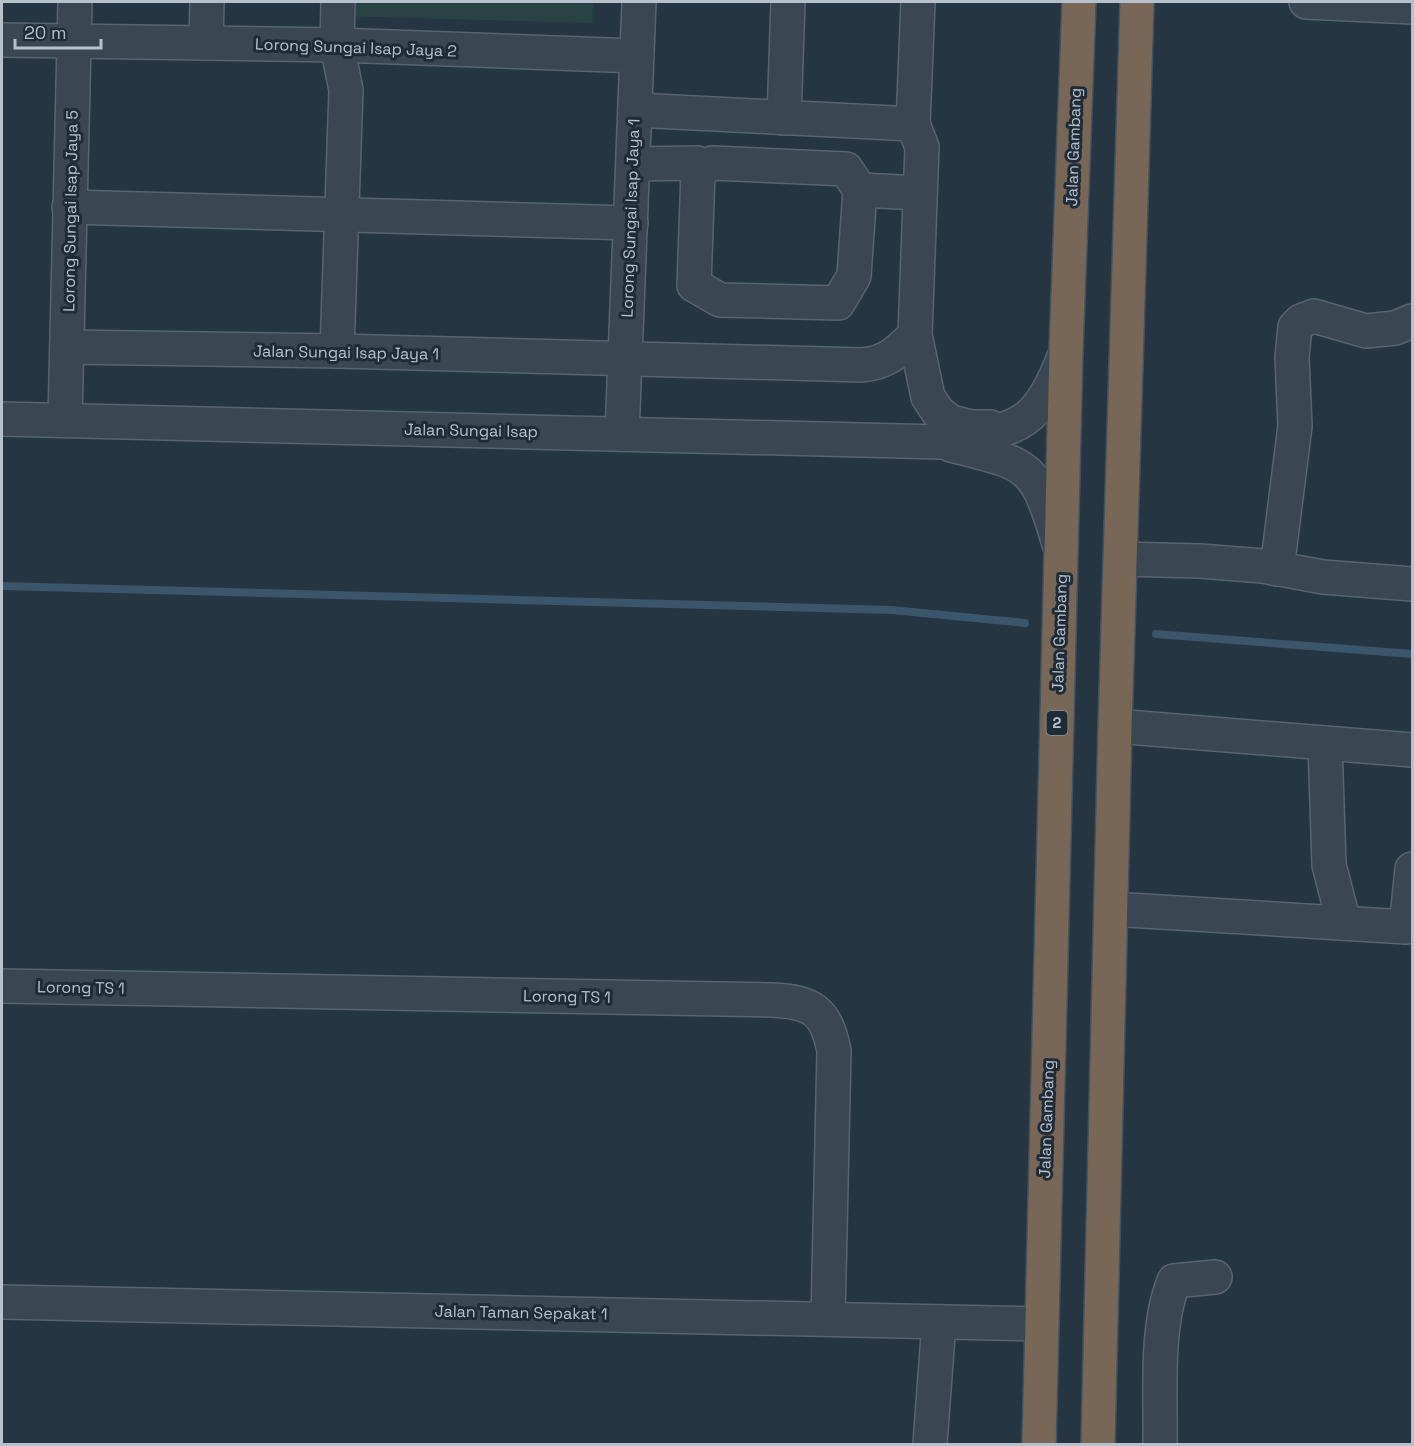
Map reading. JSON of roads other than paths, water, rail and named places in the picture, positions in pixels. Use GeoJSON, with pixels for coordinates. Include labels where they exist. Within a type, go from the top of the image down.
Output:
{"type":"FeatureCollection","features":[{"type":"Feature","properties":{"kind":"highway","name":"Jalan Gambang"},"geometry":{"type":"LineString","coordinates":[[1039,1444],[1066,351],[1079,2]]}},
{"type":"Feature","properties":{"kind":"highway"},"geometry":{"type":"LineString","coordinates":[[1098,1444],[1115,726],[1137,2]]}},
{"type":"Feature","properties":{"kind":"street","name":"Lorong Sungai Isap Jaya 5"},"geometry":{"type":"LineString","coordinates":[[65,420],[75,2]]}},
{"type":"Feature","properties":{"kind":"street"},"geometry":{"type":"LineString","coordinates":[[206,43],[207,2]]}},
{"type":"Feature","properties":{"kind":"street"},"geometry":{"type":"LineString","coordinates":[[337,351],[346,90],[337,45],[338,2]]}},
{"type":"Feature","properties":{"kind":"street","name":"Lorong Sungai Isap Jaya 1"},"geometry":{"type":"LineString","coordinates":[[622,434],[639,2]]}},
{"type":"Feature","properties":{"kind":"street"},"geometry":{"type":"LineString","coordinates":[[784,118],[788,2]]}},
{"type":"Feature","properties":{"kind":"street"},"geometry":{"type":"LineString","coordinates":[[918,2],[913,124],[922,147],[915,335],[928,397],[938,412],[951,422],[971,427],[1012,427]]}},
{"type":"Feature","properties":{"kind":"street"},"geometry":{"type":"LineString","coordinates":[[1306,2],[1413,7]]}},
{"type":"Feature","properties":{"kind":"street","name":"Lorong Sungai Isap Jaya 2"},"geometry":{"type":"LineString","coordinates":[[2,40],[337,45],[637,56]]}},
{"type":"Feature","properties":{"kind":"street"},"geometry":{"type":"LineString","coordinates":[[635,110],[913,124]]}},
{"type":"Feature","properties":{"kind":"street"},"geometry":{"type":"LineString","coordinates":[[633,164],[697,163],[703,169]]}},
{"type":"Feature","properties":{"kind":"street"},"geometry":{"type":"LineString","coordinates":[[712,163],[846,169],[860,190],[854,276],[838,303],[720,300],[694,285],[698,172],[712,163]]}},
{"type":"Feature","properties":{"kind":"street"},"geometry":{"type":"LineString","coordinates":[[860,190],[920,193]]}},
{"type":"Feature","properties":{"kind":"street"},"geometry":{"type":"LineString","coordinates":[[69,207],[631,223]]}},
{"type":"Feature","properties":{"kind":"street"},"geometry":{"type":"LineString","coordinates":[[1277,569],[1295,426],[1292,357],[1295,327],[1301,321],[1314,316],[1366,331],[1395,328],[1413,321]]}},
{"type":"Feature","properties":{"kind":"street","name":"Jalan Sungai Isap Jaya 1"},"geometry":{"type":"LineString","coordinates":[[67,347],[337,351],[862,365],[878,364],[894,356],[915,335]]}},
{"type":"Feature","properties":{"kind":"street"},"geometry":{"type":"LineString","coordinates":[[941,442],[1012,427],[1027,419],[1042,404],[1066,351]]}},
{"type":"Feature","properties":{"kind":"street","name":"Jalan Sungai Isap"},"geometry":{"type":"LineString","coordinates":[[2,419],[941,442]]}},
{"type":"Feature","properties":{"kind":"street"},"geometry":{"type":"LineString","coordinates":[[941,442],[1011,460],[1027,470],[1039,485],[1062,552]]}},
{"type":"Feature","properties":{"kind":"street"},"geometry":{"type":"LineString","coordinates":[[1120,559],[1200,561],[1277,569],[1323,577],[1413,584]]}},
{"type":"Feature","properties":{"kind":"street"},"geometry":{"type":"LineString","coordinates":[[1115,726],[1413,750]]}},
{"type":"Feature","properties":{"kind":"street"},"geometry":{"type":"LineString","coordinates":[[1325,743],[1325,818],[1329,865],[1344,923]]}},
{"type":"Feature","properties":{"kind":"street"},"geometry":{"type":"LineString","coordinates":[[1111,909],[1344,923],[1409,939],[1412,869]]}},
{"type":"Feature","properties":{"kind":"street","name":"Lorong TS 1"},"geometry":{"type":"LineString","coordinates":[[2,986],[772,1000],[808,1006],[822,1015],[831,1032],[834,1050],[828,1319]]}},
{"type":"Feature","properties":{"kind":"street"},"geometry":{"type":"LineString","coordinates":[[1160,1444],[1163,1324],[1168,1295],[1174,1281],[1215,1277]]}},
{"type":"Feature","properties":{"kind":"street","name":"Jalan Taman Sepakat 1"},"geometry":{"type":"LineString","coordinates":[[2,1302],[1041,1324]]}},
{"type":"Feature","properties":{"kind":"street"},"geometry":{"type":"LineString","coordinates":[[930,1444],[939,1322]]}},
{"type":"Feature","properties":{"kind":"waterway"},"geometry":{"type":"LineString","coordinates":[[2,586],[892,610],[1025,623]]}},
{"type":"Feature","properties":{"kind":"waterway"},"geometry":{"type":"LineString","coordinates":[[1156,634],[1412,654]]}}]}
